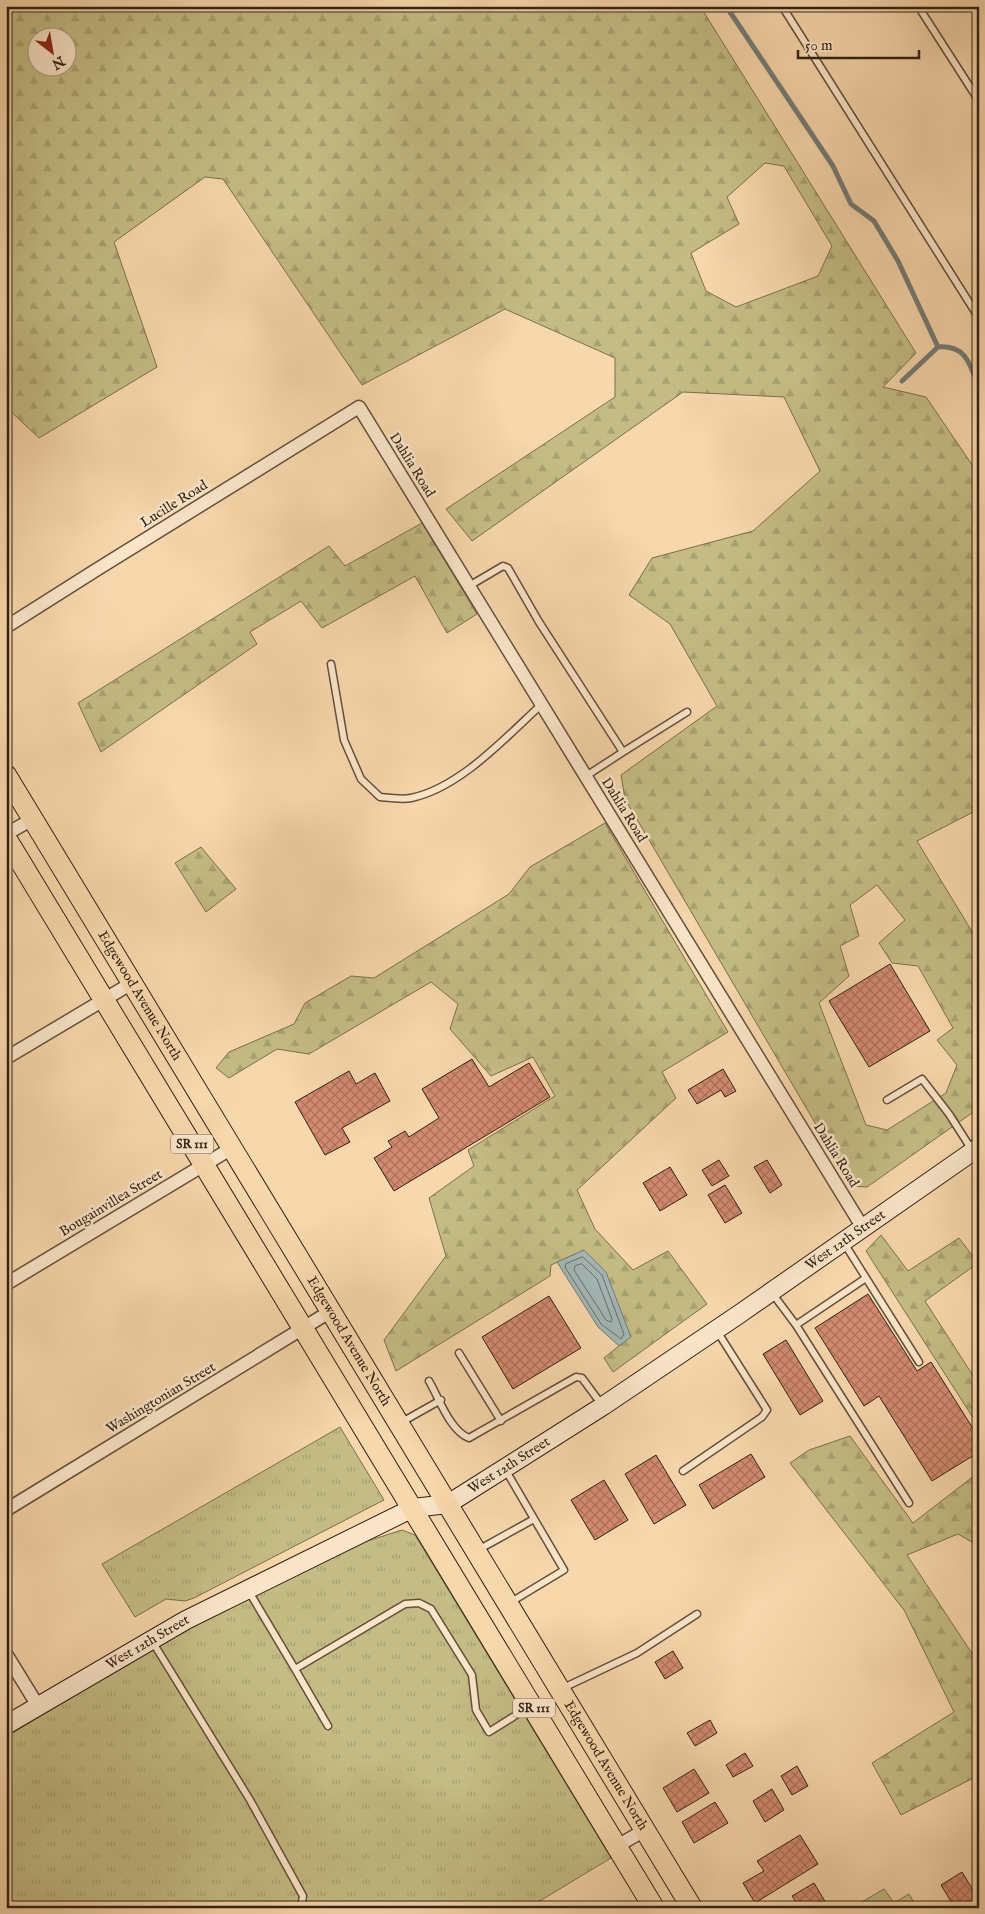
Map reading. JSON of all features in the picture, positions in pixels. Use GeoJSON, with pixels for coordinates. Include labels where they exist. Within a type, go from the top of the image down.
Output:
{"type":"FeatureCollection","features":[{"type":"Feature","properties":{"kind":"main road","name":"Edgewood Avenue North"},"geometry":{"type":"LineString","coordinates":[[6,775],[692,1908]]}},
{"type":"Feature","properties":{"kind":"main road","name":"SR 111"},"geometry":{"type":"LineString","coordinates":[[6,836],[654,1908]]}},
{"type":"Feature","properties":{"kind":"street","name":"Dahlia Road"},"geometry":{"type":"LineString","coordinates":[[359,407],[863,1228]]}},
{"type":"Feature","properties":{"kind":"street","name":"Lucille Road"},"geometry":{"type":"LineString","coordinates":[[6,627],[359,407]]}},
{"type":"Feature","properties":{"kind":"street"},"geometry":{"type":"LineString","coordinates":[[6,836],[33,819]]}},
{"type":"Feature","properties":{"kind":"street"},"geometry":{"type":"LineString","coordinates":[[6,1058],[132,982]]}},
{"type":"Feature","properties":{"kind":"street","name":"Bougainvillea Street"},"geometry":{"type":"LineString","coordinates":[[6,1284],[232,1148]]}},
{"type":"Feature","properties":{"kind":"street","name":"West 12th Street"},"geometry":{"type":"LineString","coordinates":[[6,1725],[151,1639],[248,1590],[413,1508],[448,1504],[603,1406],[772,1292],[976,1149]]}},
{"type":"Feature","properties":{"kind":"street","name":"Washingtonian Street"},"geometry":{"type":"LineString","coordinates":[[6,1510],[331,1311]]}},
{"type":"Feature","properties":{"kind":"street"},"geometry":{"type":"LineString","coordinates":[[6,1654],[38,1706]]}},
{"type":"Feature","properties":{"kind":"street"},"geometry":{"type":"LineString","coordinates":[[617,1846],[645,1830]]}},
{"type":"Feature","properties":{"kind":"lane"},"geometry":{"type":"LineString","coordinates":[[782,6],[979,318]]}},
{"type":"Feature","properties":{"kind":"lane"},"geometry":{"type":"LineString","coordinates":[[918,6],[979,101]]}},
{"type":"Feature","properties":{"kind":"lane"},"geometry":{"type":"LineString","coordinates":[[469,586],[503,566],[508,568],[539,622],[623,752]]}},
{"type":"Feature","properties":{"kind":"lane"},"geometry":{"type":"LineString","coordinates":[[332,664],[344,740],[361,779],[380,797],[410,799],[443,786],[466,772],[542,705]]}},
{"type":"Feature","properties":{"kind":"lane"},"geometry":{"type":"LineString","coordinates":[[586,776],[687,712]]}},
{"type":"Feature","properties":{"kind":"lane"},"geometry":{"type":"LineString","coordinates":[[887,1100],[922,1079],[976,1149]]}},
{"type":"Feature","properties":{"kind":"lane"},"geometry":{"type":"LineString","coordinates":[[843,1242],[918,1362]]}},
{"type":"Feature","properties":{"kind":"lane"},"geometry":{"type":"LineString","coordinates":[[796,1325],[866,1278]]}},
{"type":"Feature","properties":{"kind":"lane"},"geometry":{"type":"LineString","coordinates":[[772,1292],[796,1325],[909,1503]]}},
{"type":"Feature","properties":{"kind":"lane"},"geometry":{"type":"LineString","coordinates":[[682,1471],[762,1417],[766,1410],[716,1330]]}},
{"type":"Feature","properties":{"kind":"lane"},"geometry":{"type":"LineString","coordinates":[[459,1353],[501,1421]]}},
{"type":"Feature","properties":{"kind":"lane"},"geometry":{"type":"LineString","coordinates":[[429,1381],[452,1423],[463,1436],[469,1438],[576,1377],[582,1378],[587,1382],[603,1406]]}},
{"type":"Feature","properties":{"kind":"lane"},"geometry":{"type":"LineString","coordinates":[[400,1424],[440,1400]]}},
{"type":"Feature","properties":{"kind":"lane"},"geometry":{"type":"LineString","coordinates":[[504,1468],[564,1570],[508,1604]]}},
{"type":"Feature","properties":{"kind":"lane"},"geometry":{"type":"LineString","coordinates":[[476,1551],[534,1519]]}},
{"type":"Feature","properties":{"kind":"lane"},"geometry":{"type":"LineString","coordinates":[[248,1590],[328,1726]]}},
{"type":"Feature","properties":{"kind":"lane"},"geometry":{"type":"LineString","coordinates":[[295,1669],[405,1604],[419,1603],[431,1609],[472,1675],[476,1710],[489,1732],[532,1705]]}},
{"type":"Feature","properties":{"kind":"lane"},"geometry":{"type":"LineString","coordinates":[[560,1690],[637,1653],[697,1614]]}},
{"type":"Feature","properties":{"kind":"lane"},"geometry":{"type":"LineString","coordinates":[[151,1639],[250,1800],[303,1896],[301,1908]]}},
{"type":"Feature","properties":{"kind":"green space"},"geometry":{"type":"Polygon","coordinates":[[[16,6],[700,6],[916,353],[883,387],[926,397],[979,475],[979,809],[917,841],[979,943],[979,1108],[867,1187],[852,1186],[625,799],[621,775],[717,706],[670,624],[629,595],[652,558],[753,531],[820,471],[784,397],[683,392],[472,541],[446,509],[615,397],[615,358],[505,309],[362,385],[223,179],[205,177],[114,242],[157,367],[39,438],[6,407],[6,12],[16,6]],[[765,163],[727,197],[739,224],[691,253],[706,291],[736,307],[818,276],[832,246],[784,166],[765,163]],[[877,885],[850,905],[859,936],[840,946],[849,976],[819,1003],[866,1125],[887,1130],[946,1093],[957,1065],[937,1040],[953,1028],[918,966],[892,963],[879,943],[905,920],[877,885]]]}},
{"type":"Feature","properties":{"kind":"green space"},"geometry":{"type":"Polygon","coordinates":[[[422,523],[477,614],[447,633],[415,576],[322,628],[301,601],[250,632],[257,644],[101,752],[78,703],[329,546],[345,566],[422,523]]]}},
{"type":"Feature","properties":{"kind":"green space"},"geometry":{"type":"Polygon","coordinates":[[[605,823],[728,1032],[662,1072],[676,1098],[577,1190],[595,1229],[633,1270],[668,1251],[707,1304],[613,1372],[604,1358],[631,1336],[584,1250],[551,1265],[550,1276],[396,1371],[384,1340],[446,1256],[429,1198],[474,1166],[468,1150],[555,1096],[533,1057],[491,1076],[450,1029],[458,1004],[431,982],[309,1054],[277,1049],[229,1078],[216,1068],[229,1052],[294,1024],[305,1003],[351,976],[374,978],[509,894],[530,867],[605,823]]]}},
{"type":"Feature","properties":{"kind":"green space"},"geometry":{"type":"Polygon","coordinates":[[[201,847],[236,889],[206,912],[175,863],[201,847]]]}},
{"type":"Feature","properties":{"kind":"green space"},"geometry":{"type":"Polygon","coordinates":[[[881,1235],[908,1271],[959,1238],[978,1263],[925,1301],[979,1385],[979,1427],[866,1251],[881,1235]]]}},
{"type":"Feature","properties":{"kind":"green space"},"geometry":{"type":"Polygon","coordinates":[[[340,1427],[384,1500],[194,1598],[185,1601],[166,1599],[135,1617],[102,1564],[340,1427]]]}},
{"type":"Feature","properties":{"kind":"green space"},"geometry":{"type":"Polygon","coordinates":[[[850,1436],[913,1523],[979,1472],[979,1546],[958,1534],[907,1555],[979,1664],[979,1775],[901,1815],[872,1763],[954,1712],[904,1610],[790,1463],[809,1450],[850,1436]]]}},
{"type":"Feature","properties":{"kind":"green space"},"geometry":{"type":"Polygon","coordinates":[[[402,1530],[415,1535],[611,1858],[528,1908],[6,1908],[6,1737],[158,1645],[233,1604],[358,1544],[402,1530]]]}},
{"type":"Feature","properties":{"kind":"green space"},"geometry":{"type":"Polygon","coordinates":[[[884,1889],[894,1903],[909,1894],[917,1908],[862,1908],[860,1903],[884,1889]]]}},
{"type":"Feature","properties":{"kind":"water"},"geometry":{"type":"Polygon","coordinates":[[[584,1250],[606,1272],[631,1337],[619,1346],[598,1327],[557,1262],[584,1250]]]}},
{"type":"Feature","properties":{"kind":"building"},"geometry":{"type":"Polygon","coordinates":[[[890,964],[930,1031],[869,1067],[829,1001],[890,964]]]}},
{"type":"Feature","properties":{"kind":"building"},"geometry":{"type":"Polygon","coordinates":[[[472,1059],[489,1087],[529,1063],[550,1097],[394,1191],[374,1158],[392,1147],[388,1141],[405,1131],[409,1137],[439,1118],[422,1089],[472,1059]]]}},
{"type":"Feature","properties":{"kind":"building"},"geometry":{"type":"Polygon","coordinates":[[[723,1069],[736,1091],[725,1097],[721,1090],[697,1104],[688,1090],[723,1069]]]}},
{"type":"Feature","properties":{"kind":"building"},"geometry":{"type":"Polygon","coordinates":[[[349,1071],[356,1084],[375,1073],[390,1101],[342,1128],[350,1142],[325,1155],[295,1102],[349,1071]]]}},
{"type":"Feature","properties":{"kind":"building"},"geometry":{"type":"Polygon","coordinates":[[[719,1160],[729,1176],[712,1186],[702,1170],[719,1160]]]}},
{"type":"Feature","properties":{"kind":"building"},"geometry":{"type":"Polygon","coordinates":[[[767,1160],[782,1185],[770,1193],[754,1167],[767,1160]]]}},
{"type":"Feature","properties":{"kind":"building"},"geometry":{"type":"Polygon","coordinates":[[[670,1167],[687,1195],[660,1211],[643,1183],[670,1167]]]}},
{"type":"Feature","properties":{"kind":"building"},"geometry":{"type":"Polygon","coordinates":[[[725,1185],[742,1213],[725,1223],[708,1195],[725,1185]]]}},
{"type":"Feature","properties":{"kind":"building"},"geometry":{"type":"Polygon","coordinates":[[[868,1294],[917,1371],[931,1362],[979,1438],[979,1452],[932,1481],[879,1396],[864,1406],[815,1328],[868,1294]]]}},
{"type":"Feature","properties":{"kind":"building"},"geometry":{"type":"Polygon","coordinates":[[[549,1296],[581,1348],[513,1389],[482,1337],[549,1296]]]}},
{"type":"Feature","properties":{"kind":"building"},"geometry":{"type":"Polygon","coordinates":[[[786,1340],[823,1401],[800,1415],[763,1354],[786,1340]]]}},
{"type":"Feature","properties":{"kind":"building"},"geometry":{"type":"Polygon","coordinates":[[[751,1454],[765,1477],[713,1509],[699,1485],[751,1454]]]}},
{"type":"Feature","properties":{"kind":"building"},"geometry":{"type":"Polygon","coordinates":[[[656,1455],[686,1505],[654,1524],[625,1474],[656,1455]]]}},
{"type":"Feature","properties":{"kind":"building"},"geometry":{"type":"Polygon","coordinates":[[[604,1480],[628,1520],[595,1540],[571,1500],[604,1480]]]}},
{"type":"Feature","properties":{"kind":"building"},"geometry":{"type":"Polygon","coordinates":[[[673,1651],[683,1668],[665,1679],[655,1662],[673,1651]]]}},
{"type":"Feature","properties":{"kind":"building"},"geometry":{"type":"Polygon","coordinates":[[[710,1720],[717,1733],[695,1746],[687,1733],[710,1720]]]}},
{"type":"Feature","properties":{"kind":"building"},"geometry":{"type":"Polygon","coordinates":[[[745,1753],[753,1766],[733,1777],[726,1765],[745,1753]]]}},
{"type":"Feature","properties":{"kind":"building"},"geometry":{"type":"Polygon","coordinates":[[[797,1766],[808,1786],[792,1795],[781,1776],[797,1766]]]}},
{"type":"Feature","properties":{"kind":"building"},"geometry":{"type":"Polygon","coordinates":[[[694,1769],[709,1793],[677,1812],[663,1788],[694,1769]]]}},
{"type":"Feature","properties":{"kind":"building"},"geometry":{"type":"Polygon","coordinates":[[[772,1789],[784,1810],[765,1822],[753,1801],[772,1789]]]}},
{"type":"Feature","properties":{"kind":"building"},"geometry":{"type":"Polygon","coordinates":[[[715,1802],[728,1823],[694,1843],[682,1822],[715,1802]]]}},
{"type":"Feature","properties":{"kind":"building"},"geometry":{"type":"Polygon","coordinates":[[[800,1835],[818,1864],[755,1903],[743,1883],[764,1871],[757,1861],[800,1835]]]}},
{"type":"Feature","properties":{"kind":"building"},"geometry":{"type":"Polygon","coordinates":[[[962,1872],[979,1900],[979,1908],[955,1908],[941,1885],[962,1872]]]}},
{"type":"Feature","properties":{"kind":"building"},"geometry":{"type":"Polygon","coordinates":[[[814,1883],[829,1908],[800,1908],[792,1896],[814,1883]]]}},
{"type":"Feature","properties":{"kind":"waterway"},"geometry":{"type":"LineString","coordinates":[[726,6],[833,166],[851,204],[874,221],[898,261],[938,347],[948,347],[961,353],[970,364],[979,388]]}},
{"type":"Feature","properties":{"kind":"waterway"},"geometry":{"type":"LineString","coordinates":[[902,381],[938,347]]}}]}
